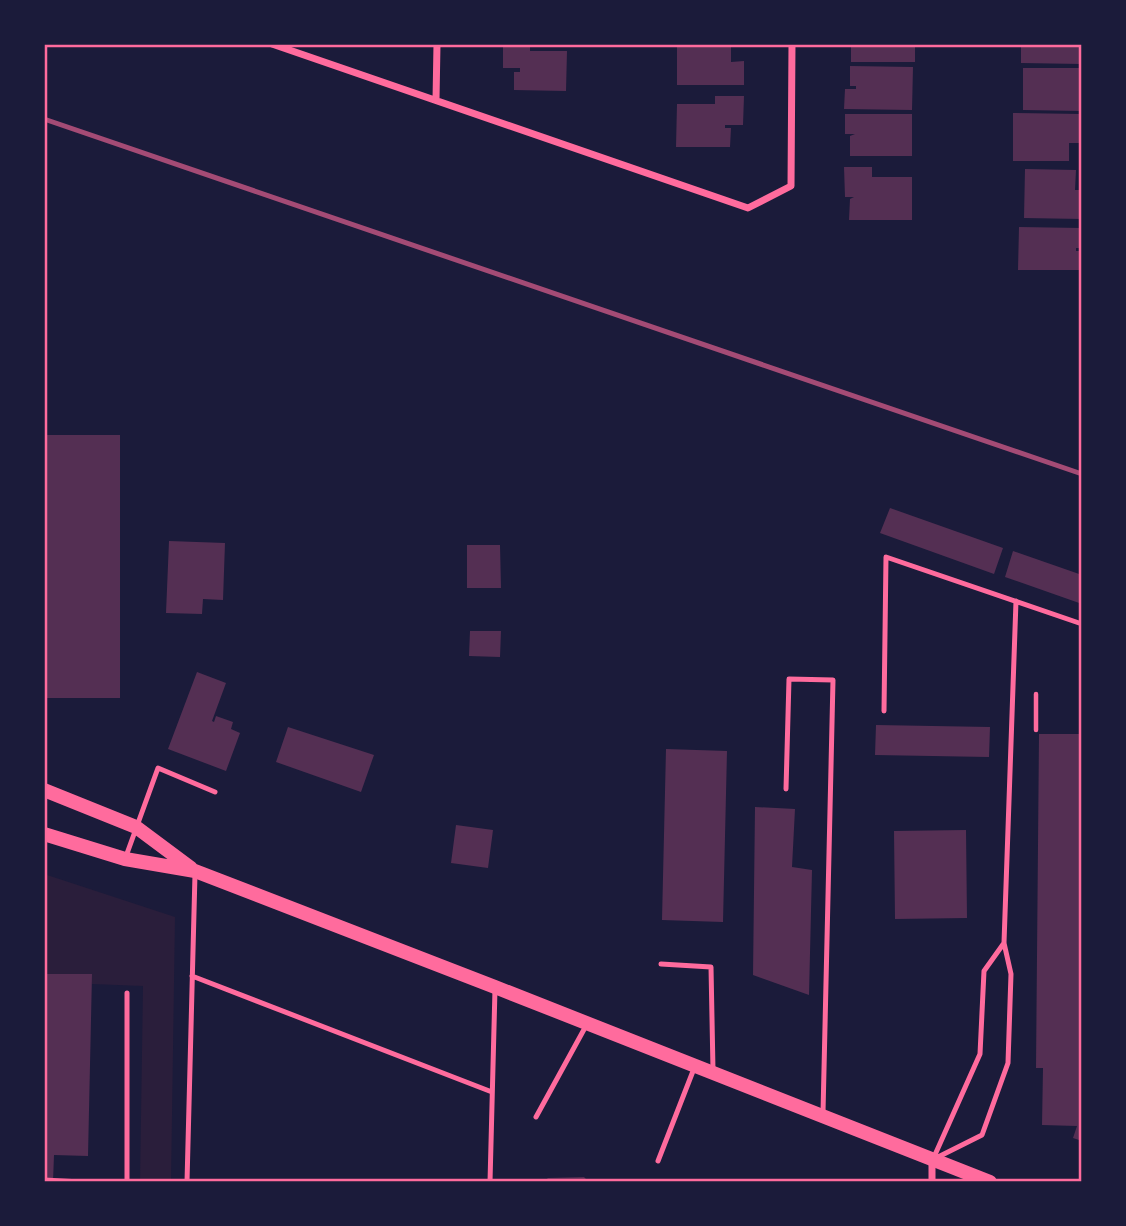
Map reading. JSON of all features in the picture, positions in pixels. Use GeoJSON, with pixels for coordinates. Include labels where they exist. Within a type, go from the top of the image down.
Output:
{"type":"FeatureCollection","features":[{"type":"Feature","properties":{"kind":"main road"},"geometry":{"type":"LineString","coordinates":[[44,790],[136,827],[195,871]]}},
{"type":"Feature","properties":{"kind":"main road"},"geometry":{"type":"LineString","coordinates":[[44,834],[125,859],[195,871],[990,1182]]}},
{"type":"Feature","properties":{"kind":"street"},"geometry":{"type":"LineString","coordinates":[[272,44],[748,208],[791,186],[792,44]]}},
{"type":"Feature","properties":{"kind":"street"},"geometry":{"type":"LineString","coordinates":[[436,100],[437,44]]}},
{"type":"Feature","properties":{"kind":"street"},"geometry":{"type":"LineString","coordinates":[[932,1160],[932,1182]]}},
{"type":"Feature","properties":{"kind":"lane"},"geometry":{"type":"LineString","coordinates":[[884,711],[886,557],[1082,624]]}},
{"type":"Feature","properties":{"kind":"lane"},"geometry":{"type":"LineString","coordinates":[[932,1160],[982,1135],[1008,1063],[1011,974],[1004,943],[1016,601]]}},
{"type":"Feature","properties":{"kind":"lane"},"geometry":{"type":"LineString","coordinates":[[786,789],[789,679],[833,680],[823,1116]]}},
{"type":"Feature","properties":{"kind":"lane"},"geometry":{"type":"LineString","coordinates":[[125,859],[158,768],[215,792]]}},
{"type":"Feature","properties":{"kind":"lane"},"geometry":{"type":"LineString","coordinates":[[187,1182],[195,871]]}},
{"type":"Feature","properties":{"kind":"lane"},"geometry":{"type":"LineString","coordinates":[[932,1160],[981,1054],[984,971],[1004,943]]}},
{"type":"Feature","properties":{"kind":"lane"},"geometry":{"type":"LineString","coordinates":[[661,964],[711,967],[713,1073]]}},
{"type":"Feature","properties":{"kind":"lane"},"geometry":{"type":"LineString","coordinates":[[192,976],[492,1092]]}},
{"type":"Feature","properties":{"kind":"lane"},"geometry":{"type":"LineString","coordinates":[[490,1182],[495,987]]}},
{"type":"Feature","properties":{"kind":"lane"},"geometry":{"type":"LineString","coordinates":[[127,993],[127,1182]]}},
{"type":"Feature","properties":{"kind":"lane"},"geometry":{"type":"LineString","coordinates":[[536,1116],[587,1024]]}},
{"type":"Feature","properties":{"kind":"lane"},"geometry":{"type":"LineString","coordinates":[[658,1161],[695,1066]]}},
{"type":"Feature","properties":{"kind":"lane"},"geometry":{"type":"LineString","coordinates":[[44,1180],[81,1182]]}},
{"type":"Feature","properties":{"kind":"path"},"geometry":{"type":"LineString","coordinates":[[1036,694],[1036,730]]}},
{"type":"Feature","properties":{"kind":"shaded area"},"geometry":{"type":"Polygon","coordinates":[[[44,874],[175,917],[171,1182],[140,1182],[143,986],[92,984],[91,974],[44,974],[44,874]]]}},
{"type":"Feature","properties":{"kind":"building"},"geometry":{"type":"Polygon","coordinates":[[[503,44],[530,44],[530,51],[567,51],[566,91],[514,90],[514,72],[520,72],[520,68],[503,68],[503,44]]]}},
{"type":"Feature","properties":{"kind":"building"},"geometry":{"type":"Polygon","coordinates":[[[677,44],[731,44],[731,62],[744,61],[744,85],[677,85],[677,44]]]}},
{"type":"Feature","properties":{"kind":"building"},"geometry":{"type":"Polygon","coordinates":[[[851,44],[915,44],[915,62],[851,62],[851,44]]]}},
{"type":"Feature","properties":{"kind":"building"},"geometry":{"type":"Polygon","coordinates":[[[1021,44],[1082,45],[1082,64],[1021,63],[1021,44]]]}},
{"type":"Feature","properties":{"kind":"building"},"geometry":{"type":"Polygon","coordinates":[[[850,66],[913,67],[912,110],[844,109],[845,89],[856,89],[856,86],[850,86],[850,66]]]}},
{"type":"Feature","properties":{"kind":"building"},"geometry":{"type":"Polygon","coordinates":[[[1023,68],[1080,68],[1082,111],[1023,110],[1023,68]]]}},
{"type":"Feature","properties":{"kind":"building"},"geometry":{"type":"Polygon","coordinates":[[[715,96],[744,96],[743,125],[725,125],[725,128],[731,128],[730,147],[676,147],[677,104],[715,104],[715,96]]]}},
{"type":"Feature","properties":{"kind":"building"},"geometry":{"type":"Polygon","coordinates":[[[1013,113],[1082,114],[1082,143],[1069,143],[1069,161],[1013,161],[1013,113]]]}},
{"type":"Feature","properties":{"kind":"building"},"geometry":{"type":"Polygon","coordinates":[[[845,114],[912,114],[912,156],[850,156],[850,136],[855,134],[845,134],[845,114]]]}},
{"type":"Feature","properties":{"kind":"building"},"geometry":{"type":"Polygon","coordinates":[[[844,167],[872,167],[872,177],[912,177],[912,220],[849,220],[850,199],[854,197],[845,197],[844,167]]]}},
{"type":"Feature","properties":{"kind":"building"},"geometry":{"type":"Polygon","coordinates":[[[1025,169],[1076,170],[1075,190],[1082,190],[1082,219],[1024,218],[1025,169]]]}},
{"type":"Feature","properties":{"kind":"building"},"geometry":{"type":"Polygon","coordinates":[[[1019,227],[1082,228],[1082,248],[1076,248],[1076,251],[1081,251],[1081,270],[1018,270],[1019,227]]]}},
{"type":"Feature","properties":{"kind":"building"},"geometry":{"type":"Polygon","coordinates":[[[44,435],[120,435],[120,698],[44,698],[44,435]]]}},
{"type":"Feature","properties":{"kind":"building"},"geometry":{"type":"Polygon","coordinates":[[[890,508],[1003,548],[994,574],[880,533],[890,508]]]}},
{"type":"Feature","properties":{"kind":"building"},"geometry":{"type":"Polygon","coordinates":[[[169,541],[225,543],[223,600],[203,599],[202,614],[166,613],[169,541]]]}},
{"type":"Feature","properties":{"kind":"building"},"geometry":{"type":"Polygon","coordinates":[[[467,545],[500,545],[501,588],[467,588],[467,545]]]}},
{"type":"Feature","properties":{"kind":"building"},"geometry":{"type":"Polygon","coordinates":[[[1013,551],[1082,575],[1082,604],[1005,577],[1013,551]]]}},
{"type":"Feature","properties":{"kind":"building"},"geometry":{"type":"Polygon","coordinates":[[[470,631],[501,631],[500,657],[469,656],[470,631]]]}},
{"type":"Feature","properties":{"kind":"building"},"geometry":{"type":"Polygon","coordinates":[[[197,672],[226,683],[212,721],[214,722],[216,716],[233,722],[231,729],[240,733],[226,771],[168,749],[197,672]]]}},
{"type":"Feature","properties":{"kind":"building"},"geometry":{"type":"Polygon","coordinates":[[[876,725],[990,727],[989,757],[875,755],[876,725]]]}},
{"type":"Feature","properties":{"kind":"building"},"geometry":{"type":"Polygon","coordinates":[[[288,727],[374,755],[361,792],[276,762],[288,727]]]}},
{"type":"Feature","properties":{"kind":"building"},"geometry":{"type":"Polygon","coordinates":[[[1039,734],[1082,734],[1082,1141],[1073,1138],[1077,1126],[1042,1125],[1043,1068],[1036,1068],[1039,734]]]}},
{"type":"Feature","properties":{"kind":"building"},"geometry":{"type":"Polygon","coordinates":[[[666,749],[727,751],[723,922],[662,920],[666,749]]]}},
{"type":"Feature","properties":{"kind":"building"},"geometry":{"type":"Polygon","coordinates":[[[755,807],[795,809],[792,867],[812,870],[809,995],[753,975],[755,807]]]}},
{"type":"Feature","properties":{"kind":"building"},"geometry":{"type":"Polygon","coordinates":[[[456,825],[493,830],[488,868],[451,863],[456,825]]]}},
{"type":"Feature","properties":{"kind":"building"},"geometry":{"type":"Polygon","coordinates":[[[966,830],[967,918],[895,919],[894,831],[966,830]]]}},
{"type":"Feature","properties":{"kind":"building"},"geometry":{"type":"Polygon","coordinates":[[[44,974],[92,974],[88,1156],[54,1155],[53,1182],[44,1182],[44,974]]]}},
{"type":"Feature","properties":{"kind":"building"},"geometry":{"type":"Polygon","coordinates":[[[584,1177],[589,1182],[543,1182],[548,1178],[584,1177]]]}},
{"type":"Feature","properties":{"kind":"railway"},"geometry":{"type":"LineString","coordinates":[[44,119],[1082,474]]}}]}
